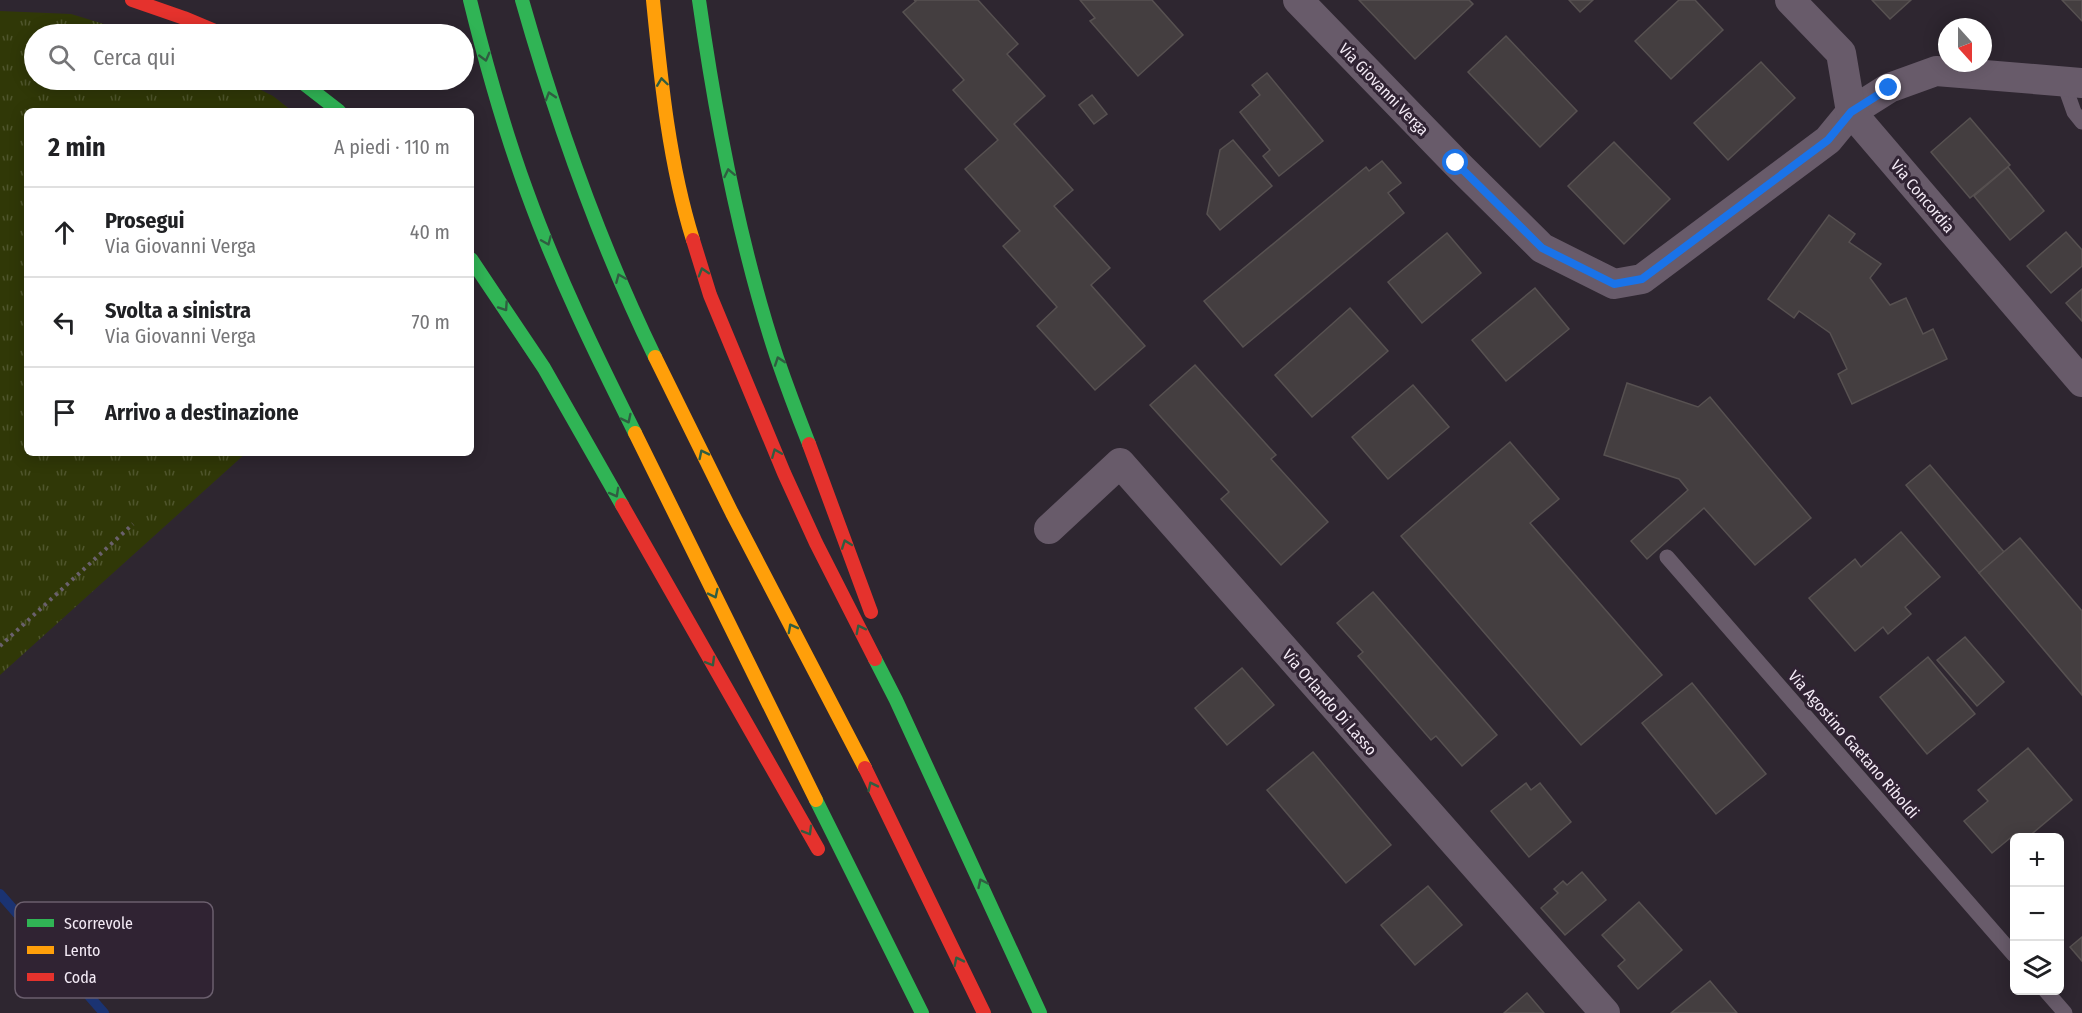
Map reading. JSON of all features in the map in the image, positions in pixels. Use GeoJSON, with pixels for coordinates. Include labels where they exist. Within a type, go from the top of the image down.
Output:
{"type":"FeatureCollection","features":[{"type":"Feature","properties":{"kind":"highway"},"geometry":{"type":"LineString","coordinates":[[132,0],[198,24]]}},
{"type":"Feature","properties":{"kind":"highway"},"geometry":{"type":"LineString","coordinates":[[470,0],[497,102],[523,182],[572,301],[617,398],[922,1013]]}},
{"type":"Feature","properties":{"kind":"highway"},"geometry":{"type":"LineString","coordinates":[[522,0],[556,118],[593,216],[638,319],[746,541],[820,679],[984,1013]]}},
{"type":"Feature","properties":{"kind":"highway"},"geometry":{"type":"LineString","coordinates":[[653,0],[660,75],[672,150],[687,220],[710,295],[784,473],[816,543],[896,700],[1040,1013]]}},
{"type":"Feature","properties":{"kind":"highway"},"geometry":{"type":"LineString","coordinates":[[699,0],[712,93],[757,288],[777,358],[868,602],[896,700]]}},
{"type":"Feature","properties":{"kind":"highway"},"geometry":{"type":"LineString","coordinates":[[312,90],[335,108]]}},
{"type":"Feature","properties":{"kind":"highway"},"geometry":{"type":"LineString","coordinates":[[474,263],[544,368],[824,859]]}},
{"type":"Feature","properties":{"kind":"highway"},"geometry":{"type":"LineString","coordinates":[[876,951],[911,1013]]}},
{"type":"Feature","properties":{"kind":"street","name":"Via Giovanni Verga"},"geometry":{"type":"LineString","coordinates":[[1298,0],[1542,248],[1614,284],[1642,279],[1828,140],[1851,112],[1889,88],[1936,71],[2073,82]]}},
{"type":"Feature","properties":{"kind":"street"},"geometry":{"type":"LineString","coordinates":[[1790,0],[1841,53],[1851,112]]}},
{"type":"Feature","properties":{"kind":"street","name":"Via Concordia"},"geometry":{"type":"LineString","coordinates":[[1851,112],[2082,382]]}},
{"type":"Feature","properties":{"kind":"street","name":"Via Orlando Di Lasso"},"geometry":{"type":"LineString","coordinates":[[1049,528],[1120,463],[1605,1013]]}},
{"type":"Feature","properties":{"kind":"lane"},"geometry":{"type":"LineString","coordinates":[[2073,82],[2074,112],[2082,122]]}},
{"type":"Feature","properties":{"kind":"lane","name":"Via Agostino Gaetano Riboldi"},"geometry":{"type":"LineString","coordinates":[[1667,557],[2010,950]]}},
{"type":"Feature","properties":{"kind":"lane"},"geometry":{"type":"LineString","coordinates":[[2049,995],[2065,1013]]}},
{"type":"Feature","properties":{"kind":"path"},"geometry":{"type":"LineString","coordinates":[[0,646],[133,524]]}},
{"type":"Feature","properties":{"kind":"green space"},"geometry":{"type":"Polygon","coordinates":[[[0,11],[71,14],[104,24],[24,24],[24,90],[261,90],[288,108],[24,108],[24,456],[243,456],[0,675],[0,11]]]}},
{"type":"Feature","properties":{"kind":"building"},"geometry":{"type":"Polygon","coordinates":[[[914,0],[978,0],[1018,44],[1007,54],[1045,96],[1014,124],[1073,190],[1054,206],[1110,268],[1091,285],[1145,346],[1095,390],[1037,326],[1057,307],[1003,246],[1020,231],[965,169],[998,140],[953,90],[964,80],[903,12],[916,1],[914,0]]]}},
{"type":"Feature","properties":{"kind":"building"},"geometry":{"type":"Polygon","coordinates":[[[1080,0],[1152,0],[1183,35],[1138,76],[1090,21],[1095,18],[1080,0]]]}},
{"type":"Feature","properties":{"kind":"building"},"geometry":{"type":"Polygon","coordinates":[[[1359,0],[1469,0],[1473,4],[1415,59],[1359,0]]]}},
{"type":"Feature","properties":{"kind":"building"},"geometry":{"type":"Polygon","coordinates":[[[1569,0],[1593,0],[1580,12],[1569,0]]]}},
{"type":"Feature","properties":{"kind":"building"},"geometry":{"type":"Polygon","coordinates":[[[1679,0],[1695,0],[1723,30],[1671,79],[1635,41],[1679,0]]]}},
{"type":"Feature","properties":{"kind":"building"},"geometry":{"type":"Polygon","coordinates":[[[1872,0],[1911,0],[1890,19],[1872,0]]]}},
{"type":"Feature","properties":{"kind":"building"},"geometry":{"type":"Polygon","coordinates":[[[2062,0],[2082,0],[2082,21],[2062,0]]]}},
{"type":"Feature","properties":{"kind":"building"},"geometry":{"type":"Polygon","coordinates":[[[1506,36],[1577,111],[1540,147],[1468,72],[1506,36]]]}},
{"type":"Feature","properties":{"kind":"building"},"geometry":{"type":"Polygon","coordinates":[[[1761,62],[1795,98],[1728,160],[1694,123],[1761,62]]]}},
{"type":"Feature","properties":{"kind":"building"},"geometry":{"type":"Polygon","coordinates":[[[1267,73],[1323,141],[1279,176],[1263,156],[1270,150],[1240,112],[1260,95],[1252,85],[1267,73]]]}},
{"type":"Feature","properties":{"kind":"building"},"geometry":{"type":"Polygon","coordinates":[[[1092,95],[1107,114],[1094,124],[1079,105],[1092,95]]]}},
{"type":"Feature","properties":{"kind":"building"},"geometry":{"type":"Polygon","coordinates":[[[1970,118],[2010,165],[1970,198],[1931,152],[1970,118]]]}},
{"type":"Feature","properties":{"kind":"building"},"geometry":{"type":"Polygon","coordinates":[[[1233,140],[1272,186],[1220,230],[1207,214],[1220,150],[1233,140]]]}},
{"type":"Feature","properties":{"kind":"building"},"geometry":{"type":"Polygon","coordinates":[[[1614,142],[1670,199],[1624,244],[1568,186],[1614,142]]]}},
{"type":"Feature","properties":{"kind":"building"},"geometry":{"type":"Polygon","coordinates":[[[1382,161],[1401,183],[1388,193],[1404,213],[1243,347],[1204,301],[1366,167],[1369,171],[1382,161]]]}},
{"type":"Feature","properties":{"kind":"building"},"geometry":{"type":"Polygon","coordinates":[[[2008,167],[2044,211],[2010,240],[1974,196],[2008,167]]]}},
{"type":"Feature","properties":{"kind":"building"},"geometry":{"type":"Polygon","coordinates":[[[1829,215],[1855,234],[1849,242],[1881,264],[1870,278],[1890,305],[1906,298],[1923,334],[1933,329],[1947,359],[1852,404],[1838,374],[1847,369],[1830,333],[1799,311],[1794,318],[1768,299],[1829,215]]]}},
{"type":"Feature","properties":{"kind":"building"},"geometry":{"type":"Polygon","coordinates":[[[2066,232],[2082,250],[2082,266],[2051,293],[2027,266],[2066,232]]]}},
{"type":"Feature","properties":{"kind":"building"},"geometry":{"type":"Polygon","coordinates":[[[1447,233],[1481,273],[1422,323],[1388,282],[1447,233]]]}},
{"type":"Feature","properties":{"kind":"building"},"geometry":{"type":"Polygon","coordinates":[[[1535,288],[1569,329],[1506,381],[1472,340],[1535,288]]]}},
{"type":"Feature","properties":{"kind":"building"},"geometry":{"type":"Polygon","coordinates":[[[2082,289],[2082,321],[2066,303],[2082,289]]]}},
{"type":"Feature","properties":{"kind":"building"},"geometry":{"type":"Polygon","coordinates":[[[1350,308],[1388,351],[1312,417],[1275,375],[1350,308]]]}},
{"type":"Feature","properties":{"kind":"building"},"geometry":{"type":"Polygon","coordinates":[[[1195,365],[1276,455],[1271,459],[1328,522],[1281,565],[1221,499],[1229,492],[1150,405],[1195,365]]]}},
{"type":"Feature","properties":{"kind":"building"},"geometry":{"type":"Polygon","coordinates":[[[1627,383],[1698,407],[1710,397],[1811,518],[1755,565],[1704,508],[1647,559],[1631,541],[1688,490],[1679,479],[1604,455],[1627,383]]]}},
{"type":"Feature","properties":{"kind":"building"},"geometry":{"type":"Polygon","coordinates":[[[1413,385],[1449,427],[1388,479],[1352,437],[1413,385]]]}},
{"type":"Feature","properties":{"kind":"building"},"geometry":{"type":"Polygon","coordinates":[[[1510,442],[1559,499],[1530,523],[1662,675],[1581,745],[1401,536],[1510,442]]]}},
{"type":"Feature","properties":{"kind":"building"},"geometry":{"type":"Polygon","coordinates":[[[1930,465],[2004,552],[1979,573],[1906,485],[1930,465]]]}},
{"type":"Feature","properties":{"kind":"building"},"geometry":{"type":"Polygon","coordinates":[[[1901,532],[1940,577],[1905,607],[1911,614],[1888,634],[1883,627],[1855,651],[1809,598],[1855,559],[1861,567],[1901,532]]]}},
{"type":"Feature","properties":{"kind":"building"},"geometry":{"type":"Polygon","coordinates":[[[2020,538],[2082,611],[2082,695],[1979,573],[2020,538]]]}},
{"type":"Feature","properties":{"kind":"building"},"geometry":{"type":"Polygon","coordinates":[[[1373,592],[1497,735],[1462,766],[1436,736],[1431,740],[1358,656],[1363,652],[1337,623],[1373,592]]]}},
{"type":"Feature","properties":{"kind":"building"},"geometry":{"type":"Polygon","coordinates":[[[1965,637],[2004,682],[1977,706],[1937,660],[1965,637]]]}},
{"type":"Feature","properties":{"kind":"building"},"geometry":{"type":"Polygon","coordinates":[[[1928,657],[1975,714],[1927,754],[1880,697],[1928,657]]]}},
{"type":"Feature","properties":{"kind":"building"},"geometry":{"type":"Polygon","coordinates":[[[1242,668],[1274,705],[1227,745],[1195,708],[1242,668]]]}},
{"type":"Feature","properties":{"kind":"building"},"geometry":{"type":"Polygon","coordinates":[[[1692,683],[1766,774],[1716,814],[1642,723],[1692,683]]]}},
{"type":"Feature","properties":{"kind":"building"},"geometry":{"type":"Polygon","coordinates":[[[2028,748],[2072,800],[2033,833],[2010,833],[2010,838],[1992,853],[1964,821],[1988,801],[1978,790],[2028,748]]]}},
{"type":"Feature","properties":{"kind":"building"},"geometry":{"type":"Polygon","coordinates":[[[1313,752],[1391,845],[1346,883],[1267,790],[1313,752]]]}},
{"type":"Feature","properties":{"kind":"building"},"geometry":{"type":"Polygon","coordinates":[[[1526,783],[1531,790],[1540,783],[1571,822],[1529,857],[1491,811],[1526,783]]]}},
{"type":"Feature","properties":{"kind":"building"},"geometry":{"type":"Polygon","coordinates":[[[1582,872],[1606,900],[1565,935],[1541,908],[1558,893],[1554,889],[1563,881],[1567,885],[1582,872]]]}},
{"type":"Feature","properties":{"kind":"building"},"geometry":{"type":"Polygon","coordinates":[[[1428,886],[1462,925],[1415,965],[1381,925],[1428,886]]]}},
{"type":"Feature","properties":{"kind":"building"},"geometry":{"type":"Polygon","coordinates":[[[1639,902],[1682,950],[1638,989],[1618,966],[1625,960],[1602,935],[1639,902]]]}},
{"type":"Feature","properties":{"kind":"building"},"geometry":{"type":"Polygon","coordinates":[[[2082,937],[2082,961],[2070,947],[2082,937]]]}},
{"type":"Feature","properties":{"kind":"building"},"geometry":{"type":"Polygon","coordinates":[[[1710,981],[1737,1013],[1671,1013],[1710,981]]]}},
{"type":"Feature","properties":{"kind":"building"},"geometry":{"type":"Polygon","coordinates":[[[1527,993],[1544,1013],[1504,1013],[1527,993]]]}},
{"type":"Feature","properties":{"kind":"waterway"},"geometry":{"type":"LineString","coordinates":[[0,894],[15,911]]}},
{"type":"Feature","properties":{"kind":"waterway"},"geometry":{"type":"LineString","coordinates":[[91,998],[104,1013]]}},
{"type":"Feature","properties":{"kind":"traffic: fast"},"geometry":{"type":"LineString","coordinates":[[470,0],[503,121],[539,223],[578,314],[635,433]]}},
{"type":"Feature","properties":{"kind":"traffic: fast"},"geometry":{"type":"LineString","coordinates":[[522,0],[581,182],[616,270],[655,357]]}},
{"type":"Feature","properties":{"kind":"traffic: fast"},"geometry":{"type":"LineString","coordinates":[[699,0],[721,136],[740,226],[763,315],[809,444]]}},
{"type":"Feature","properties":{"kind":"traffic: fast"},"geometry":{"type":"LineString","coordinates":[[312,90],[335,108]]}},
{"type":"Feature","properties":{"kind":"traffic: fast"},"geometry":{"type":"LineString","coordinates":[[474,263],[544,368],[622,505]]}},
{"type":"Feature","properties":{"kind":"traffic: fast"},"geometry":{"type":"LineString","coordinates":[[875,659],[1040,1013]]}},
{"type":"Feature","properties":{"kind":"traffic: fast"},"geometry":{"type":"LineString","coordinates":[[816,800],[922,1013]]}},
{"type":"Feature","properties":{"kind":"traffic: slow"},"geometry":{"type":"LineString","coordinates":[[653,0],[672,152],[693,240]]}},
{"type":"Feature","properties":{"kind":"traffic: slow"},"geometry":{"type":"LineString","coordinates":[[655,357],[732,513],[865,768]]}},
{"type":"Feature","properties":{"kind":"traffic: slow"},"geometry":{"type":"LineString","coordinates":[[635,433],[816,800]]}},
{"type":"Feature","properties":{"kind":"traffic: jam"},"geometry":{"type":"LineString","coordinates":[[132,0],[198,24]]}},
{"type":"Feature","properties":{"kind":"traffic: jam"},"geometry":{"type":"LineString","coordinates":[[693,240],[710,295],[784,473],[816,543],[875,659]]}},
{"type":"Feature","properties":{"kind":"traffic: jam"},"geometry":{"type":"LineString","coordinates":[[809,444],[871,612]]}},
{"type":"Feature","properties":{"kind":"traffic: jam"},"geometry":{"type":"LineString","coordinates":[[622,505],[818,849]]}},
{"type":"Feature","properties":{"kind":"traffic: jam"},"geometry":{"type":"LineString","coordinates":[[865,768],[984,1013]]}},
{"type":"Feature","properties":{"kind":"route"},"geometry":{"type":"LineString","coordinates":[[1456,163],[1542,248],[1614,284],[1642,279],[1828,140],[1851,112],[1889,88]]}}]}
